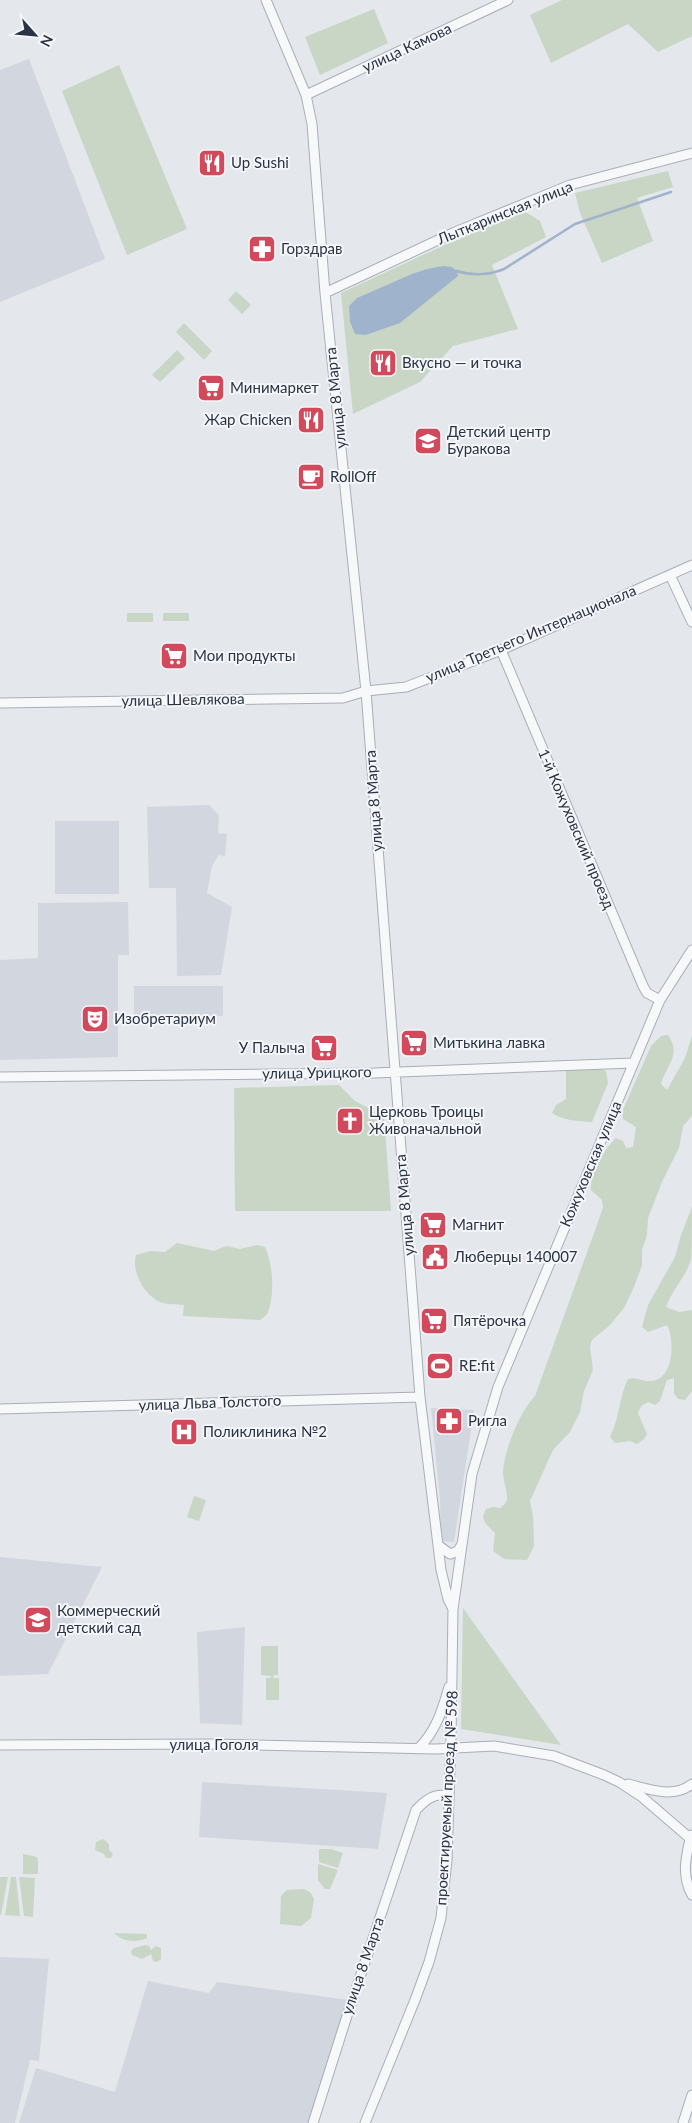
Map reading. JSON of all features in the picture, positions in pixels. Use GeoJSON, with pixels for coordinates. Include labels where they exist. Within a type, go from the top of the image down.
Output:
{"type":"FeatureCollection","features":[{"type":"Feature","properties":{"kind":"street","name":"улица 8 Марта"},"geometry":{"type":"LineString","coordinates":[[266,0],[306,96],[312,124],[325,293],[366,692],[420,1397],[444,1584],[453,1609]]}},
{"type":"Feature","properties":{"kind":"street","name":"улица Камова"},"geometry":{"type":"LineString","coordinates":[[306,96],[508,0]]}},
{"type":"Feature","properties":{"kind":"street","name":"Лыткаринская улица"},"geometry":{"type":"LineString","coordinates":[[325,293],[455,232],[570,185],[692,153]]}},
{"type":"Feature","properties":{"kind":"street","name":"улица Третьего Интернационала"},"geometry":{"type":"LineString","coordinates":[[366,692],[406,687],[501,650],[692,566]]}},
{"type":"Feature","properties":{"kind":"street"},"geometry":{"type":"LineString","coordinates":[[670,575],[692,622]]}},
{"type":"Feature","properties":{"kind":"street","name":"1-й Кожуховский проезд"},"geometry":{"type":"LineString","coordinates":[[501,650],[643,986],[647,993],[660,1000]]}},
{"type":"Feature","properties":{"kind":"street","name":"улица Шевлякова"},"geometry":{"type":"LineString","coordinates":[[0,703],[343,698],[366,692]]}},
{"type":"Feature","properties":{"kind":"street","name":"Кожуховская улица"},"geometry":{"type":"LineString","coordinates":[[453,1609],[472,1474],[484,1428],[498,1387],[660,1000],[692,950]]}},
{"type":"Feature","properties":{"kind":"street","name":"улица Урицкого"},"geometry":{"type":"LineString","coordinates":[[0,1077],[103,1077],[395,1071],[633,1063]]}},
{"type":"Feature","properties":{"kind":"street","name":"улица Льва Толстого"},"geometry":{"type":"LineString","coordinates":[[0,1409],[420,1397]]}},
{"type":"Feature","properties":{"kind":"street"},"geometry":{"type":"LineString","coordinates":[[438,1545],[450,1554],[458,1551],[462,1543]]}},
{"type":"Feature","properties":{"kind":"street","name":"проектируемый проезд № 598"},"geometry":{"type":"LineString","coordinates":[[365,2123],[415,2000],[429,1962],[441,1918],[447,1860],[453,1609]]}},
{"type":"Feature","properties":{"kind":"street"},"geometry":{"type":"LineString","coordinates":[[418,1749],[430,1736],[439,1721],[452,1677]]}},
{"type":"Feature","properties":{"kind":"street","name":"улица Гоголя"},"geometry":{"type":"LineString","coordinates":[[0,1745],[212,1744],[418,1749],[494,1746],[554,1756],[620,1782]]}},
{"type":"Feature","properties":{"kind":"street"},"geometry":{"type":"LineString","coordinates":[[620,1782],[669,1793],[684,1789],[692,1784]]}},
{"type":"Feature","properties":{"kind":"street"},"geometry":{"type":"LineString","coordinates":[[620,1782],[692,1837],[685,1870],[687,1883],[692,1895]]}},
{"type":"Feature","properties":{"kind":"street","name":"улица 8 Марта"},"geometry":{"type":"LineString","coordinates":[[313,2123],[416,1810],[428,1798],[442,1794],[449,1796]]}},
{"type":"Feature","properties":{"kind":"street"},"geometry":{"type":"LineString","coordinates":[[683,2123],[692,2095]]}},
{"type":"Feature","properties":{"kind":"shaded area"},"geometry":{"type":"Polygon","coordinates":[[[29,59],[105,259],[0,302],[0,70],[29,59]]]}},
{"type":"Feature","properties":{"kind":"shaded area"},"geometry":{"type":"Polygon","coordinates":[[[209,805],[219,815],[218,833],[227,834],[225,856],[219,855],[212,866],[207,893],[232,907],[221,975],[177,976],[176,888],[149,888],[147,807],[209,805]]]}},
{"type":"Feature","properties":{"kind":"shaded area"},"geometry":{"type":"Polygon","coordinates":[[[55,821],[119,821],[119,894],[55,894],[55,821]]]}},
{"type":"Feature","properties":{"kind":"shaded area"},"geometry":{"type":"Polygon","coordinates":[[[128,902],[129,955],[118,955],[118,1057],[0,1060],[0,960],[38,958],[38,903],[128,902]]]}},
{"type":"Feature","properties":{"kind":"shaded area"},"geometry":{"type":"Polygon","coordinates":[[[134,986],[223,986],[223,1016],[134,1018],[134,986]]]}},
{"type":"Feature","properties":{"kind":"shaded area"},"geometry":{"type":"Polygon","coordinates":[[[431,1408],[474,1410],[454,1542],[441,1541],[440,1499],[431,1408]]]}},
{"type":"Feature","properties":{"kind":"shaded area","name":"Коммерческий детский сад"},"geometry":{"type":"Polygon","coordinates":[[[0,1557],[102,1567],[48,1674],[0,1676],[0,1557]]]}},
{"type":"Feature","properties":{"kind":"shaded area"},"geometry":{"type":"Polygon","coordinates":[[[245,1627],[242,1725],[200,1723],[197,1632],[245,1627]]]}},
{"type":"Feature","properties":{"kind":"shaded area"},"geometry":{"type":"Polygon","coordinates":[[[202,1782],[387,1793],[378,1849],[199,1837],[202,1782]]]}},
{"type":"Feature","properties":{"kind":"shaded area"},"geometry":{"type":"Polygon","coordinates":[[[0,1957],[49,1959],[39,2061],[30,2060],[15,2123],[0,2123],[0,1957]]]}},
{"type":"Feature","properties":{"kind":"shaded area"},"geometry":{"type":"Polygon","coordinates":[[[148,1981],[209,1993],[217,1982],[349,2000],[310,2123],[19,2123],[36,2068],[115,2092],[148,1981]]]}},
{"type":"Feature","properties":{"kind":"green space"},"geometry":{"type":"Polygon","coordinates":[[[562,0],[692,0],[692,36],[658,52],[628,24],[551,63],[530,15],[562,0]]]}},
{"type":"Feature","properties":{"kind":"green space"},"geometry":{"type":"Polygon","coordinates":[[[374,9],[388,43],[320,75],[305,37],[374,9]]]}},
{"type":"Feature","properties":{"kind":"green space"},"geometry":{"type":"Polygon","coordinates":[[[119,65],[187,229],[127,255],[62,91],[119,65]]]}},
{"type":"Feature","properties":{"kind":"green space"},"geometry":{"type":"Polygon","coordinates":[[[668,171],[673,187],[637,198],[653,241],[602,263],[580,213],[575,193],[668,171]]]}},
{"type":"Feature","properties":{"kind":"green space"},"geometry":{"type":"Polygon","coordinates":[[[524,211],[540,221],[546,237],[492,265],[518,329],[453,346],[420,382],[353,414],[341,293],[507,216],[524,211]]]}},
{"type":"Feature","properties":{"kind":"green space"},"geometry":{"type":"Polygon","coordinates":[[[236,291],[251,305],[242,314],[228,300],[236,291]]]}},
{"type":"Feature","properties":{"kind":"green space"},"geometry":{"type":"Polygon","coordinates":[[[184,323],[212,351],[204,360],[176,332],[184,323]]]}},
{"type":"Feature","properties":{"kind":"green space"},"geometry":{"type":"Polygon","coordinates":[[[177,350],[185,358],[160,382],[152,375],[177,350]]]}},
{"type":"Feature","properties":{"kind":"green space"},"geometry":{"type":"Polygon","coordinates":[[[127,613],[153,613],[153,622],[127,622],[127,613]]]}},
{"type":"Feature","properties":{"kind":"green space"},"geometry":{"type":"Polygon","coordinates":[[[163,613],[189,613],[189,621],[163,621],[163,613]]]}},
{"type":"Feature","properties":{"kind":"green space"},"geometry":{"type":"Polygon","coordinates":[[[668,1035],[674,1048],[672,1060],[661,1084],[667,1090],[685,1058],[692,1036],[692,1116],[683,1126],[679,1148],[662,1182],[648,1218],[647,1235],[642,1250],[642,1265],[634,1287],[624,1308],[610,1325],[592,1340],[590,1347],[593,1370],[584,1391],[580,1412],[570,1432],[553,1450],[530,1501],[533,1516],[534,1546],[527,1560],[504,1559],[493,1551],[495,1533],[485,1523],[483,1516],[486,1509],[500,1508],[507,1501],[503,1472],[506,1453],[524,1411],[535,1396],[603,1207],[602,1200],[591,1190],[595,1169],[616,1138],[623,1141],[626,1148],[633,1147],[636,1127],[623,1119],[622,1112],[651,1046],[661,1036],[668,1035]]]}},
{"type":"Feature","properties":{"kind":"green space"},"geometry":{"type":"Polygon","coordinates":[[[594,1068],[606,1071],[608,1083],[592,1122],[566,1119],[552,1113],[556,1105],[566,1099],[566,1071],[594,1068]]]}},
{"type":"Feature","properties":{"kind":"green space"},"geometry":{"type":"Polygon","coordinates":[[[339,1085],[355,1101],[384,1116],[391,1211],[235,1211],[234,1088],[339,1085]]]}},
{"type":"Feature","properties":{"kind":"green space"},"geometry":{"type":"Polygon","coordinates":[[[692,1207],[691,1259],[686,1272],[666,1307],[679,1312],[692,1310],[692,1391],[685,1400],[678,1399],[674,1393],[674,1378],[667,1380],[660,1401],[655,1405],[648,1402],[641,1406],[638,1413],[647,1434],[643,1440],[637,1444],[630,1441],[615,1443],[610,1437],[628,1379],[634,1378],[651,1381],[659,1379],[668,1367],[671,1358],[671,1340],[667,1325],[648,1332],[642,1327],[648,1305],[675,1257],[692,1207]]]}},
{"type":"Feature","properties":{"kind":"green space"},"geometry":{"type":"Polygon","coordinates":[[[177,1243],[214,1251],[226,1246],[240,1249],[257,1245],[265,1247],[270,1262],[272,1279],[272,1297],[267,1314],[260,1320],[183,1316],[184,1305],[166,1304],[154,1299],[144,1288],[137,1275],[135,1268],[136,1255],[151,1251],[165,1252],[177,1243]]]}},
{"type":"Feature","properties":{"kind":"green space"},"geometry":{"type":"Polygon","coordinates":[[[194,1496],[206,1500],[199,1521],[187,1517],[194,1496]]]}},
{"type":"Feature","properties":{"kind":"green space"},"geometry":{"type":"Polygon","coordinates":[[[463,1608],[561,1745],[461,1729],[463,1608]]]}},
{"type":"Feature","properties":{"kind":"green space"},"geometry":{"type":"Polygon","coordinates":[[[261,1646],[278,1646],[278,1675],[274,1675],[273,1678],[279,1678],[279,1700],[266,1700],[266,1678],[271,1678],[271,1676],[261,1675],[261,1646]]]}},
{"type":"Feature","properties":{"kind":"green space"},"geometry":{"type":"Polygon","coordinates":[[[103,1839],[109,1844],[109,1850],[113,1854],[111,1858],[106,1858],[104,1854],[95,1850],[96,1842],[103,1839]]]}},
{"type":"Feature","properties":{"kind":"green space"},"geometry":{"type":"Polygon","coordinates":[[[319,1849],[331,1849],[343,1853],[338,1868],[319,1862],[319,1849]]]}},
{"type":"Feature","properties":{"kind":"green space"},"geometry":{"type":"Polygon","coordinates":[[[23,1854],[37,1857],[38,1874],[23,1874],[23,1854]]]}},
{"type":"Feature","properties":{"kind":"green space"},"geometry":{"type":"Polygon","coordinates":[[[318,1864],[338,1870],[330,1889],[325,1889],[318,1880],[318,1864]]]}},
{"type":"Feature","properties":{"kind":"green space"},"geometry":{"type":"Polygon","coordinates":[[[0,1877],[8,1877],[1,1915],[0,1915],[0,1877]]]}},
{"type":"Feature","properties":{"kind":"green space"},"geometry":{"type":"Polygon","coordinates":[[[11,1877],[16,1877],[20,1916],[5,1915],[11,1877]]]}},
{"type":"Feature","properties":{"kind":"green space"},"geometry":{"type":"Polygon","coordinates":[[[19,1877],[35,1878],[33,1917],[24,1916],[19,1877]]]}},
{"type":"Feature","properties":{"kind":"green space"},"geometry":{"type":"Polygon","coordinates":[[[304,1889],[310,1892],[314,1899],[311,1918],[301,1926],[280,1924],[281,1896],[287,1890],[304,1889]]]}},
{"type":"Feature","properties":{"kind":"green space"},"geometry":{"type":"Polygon","coordinates":[[[114,1933],[147,1934],[147,1938],[130,1941],[114,1933]]]}},
{"type":"Feature","properties":{"kind":"green space"},"geometry":{"type":"Polygon","coordinates":[[[145,1945],[149,1946],[151,1950],[156,1946],[161,1948],[161,1959],[157,1962],[153,1961],[151,1954],[142,1959],[132,1955],[131,1951],[134,1948],[145,1945]]]}},
{"type":"Feature","properties":{"kind":"water"},"geometry":{"type":"Polygon","coordinates":[[[443,266],[452,267],[457,271],[458,276],[400,323],[366,335],[355,334],[350,322],[349,306],[357,298],[412,274],[443,266]]]}},
{"type":"Feature","properties":{"kind":"waterway"},"geometry":{"type":"LineString","coordinates":[[457,271],[475,274],[499,271],[575,224],[671,192]]}},
{"type":"Feature","properties":{"kind":"place","name":"Up Sushi"},"geometry":{"type":"Point","coordinates":[212,163]}},
{"type":"Feature","properties":{"kind":"place","name":"Горздрав"},"geometry":{"type":"Point","coordinates":[262,249]}},
{"type":"Feature","properties":{"kind":"place","name":"Вкусно — и точка"},"geometry":{"type":"Point","coordinates":[383,363]}},
{"type":"Feature","properties":{"kind":"place","name":"Минимаркет"},"geometry":{"type":"Point","coordinates":[211,388]}},
{"type":"Feature","properties":{"kind":"place","name":"Жар Chicken"},"geometry":{"type":"Point","coordinates":[311,420]}},
{"type":"Feature","properties":{"kind":"place","name":"Детский центр Буракова"},"geometry":{"type":"Point","coordinates":[428,441]}},
{"type":"Feature","properties":{"kind":"place","name":"RollOff"},"geometry":{"type":"Point","coordinates":[311,477]}},
{"type":"Feature","properties":{"kind":"place","name":"Мои продукты"},"geometry":{"type":"Point","coordinates":[174,656]}},
{"type":"Feature","properties":{"kind":"place","name":"Изобретариум"},"geometry":{"type":"Point","coordinates":[95,1019]}},
{"type":"Feature","properties":{"kind":"place","name":"Митькина лавка"},"geometry":{"type":"Point","coordinates":[414,1043]}},
{"type":"Feature","properties":{"kind":"place","name":"У Палыча"},"geometry":{"type":"Point","coordinates":[324,1048]}},
{"type":"Feature","properties":{"kind":"place","name":"Церковь Троицы Живоначальной"},"geometry":{"type":"Point","coordinates":[350,1121]}},
{"type":"Feature","properties":{"kind":"place","name":"Магнит"},"geometry":{"type":"Point","coordinates":[433,1225]}},
{"type":"Feature","properties":{"kind":"place","name":"Люберцы 140007"},"geometry":{"type":"Point","coordinates":[435,1257]}},
{"type":"Feature","properties":{"kind":"place","name":"Пятёрочка"},"geometry":{"type":"Point","coordinates":[434,1321]}},
{"type":"Feature","properties":{"kind":"place","name":"RE:fit"},"geometry":{"type":"Point","coordinates":[440,1366]}},
{"type":"Feature","properties":{"kind":"place","name":"Ригла"},"geometry":{"type":"Point","coordinates":[449,1421]}},
{"type":"Feature","properties":{"kind":"place","name":"Поликлиника №2"},"geometry":{"type":"Point","coordinates":[184,1432]}},
{"type":"Feature","properties":{"kind":"place","name":"Коммерческий детский сад"},"geometry":{"type":"Point","coordinates":[38,1620]}}]}
